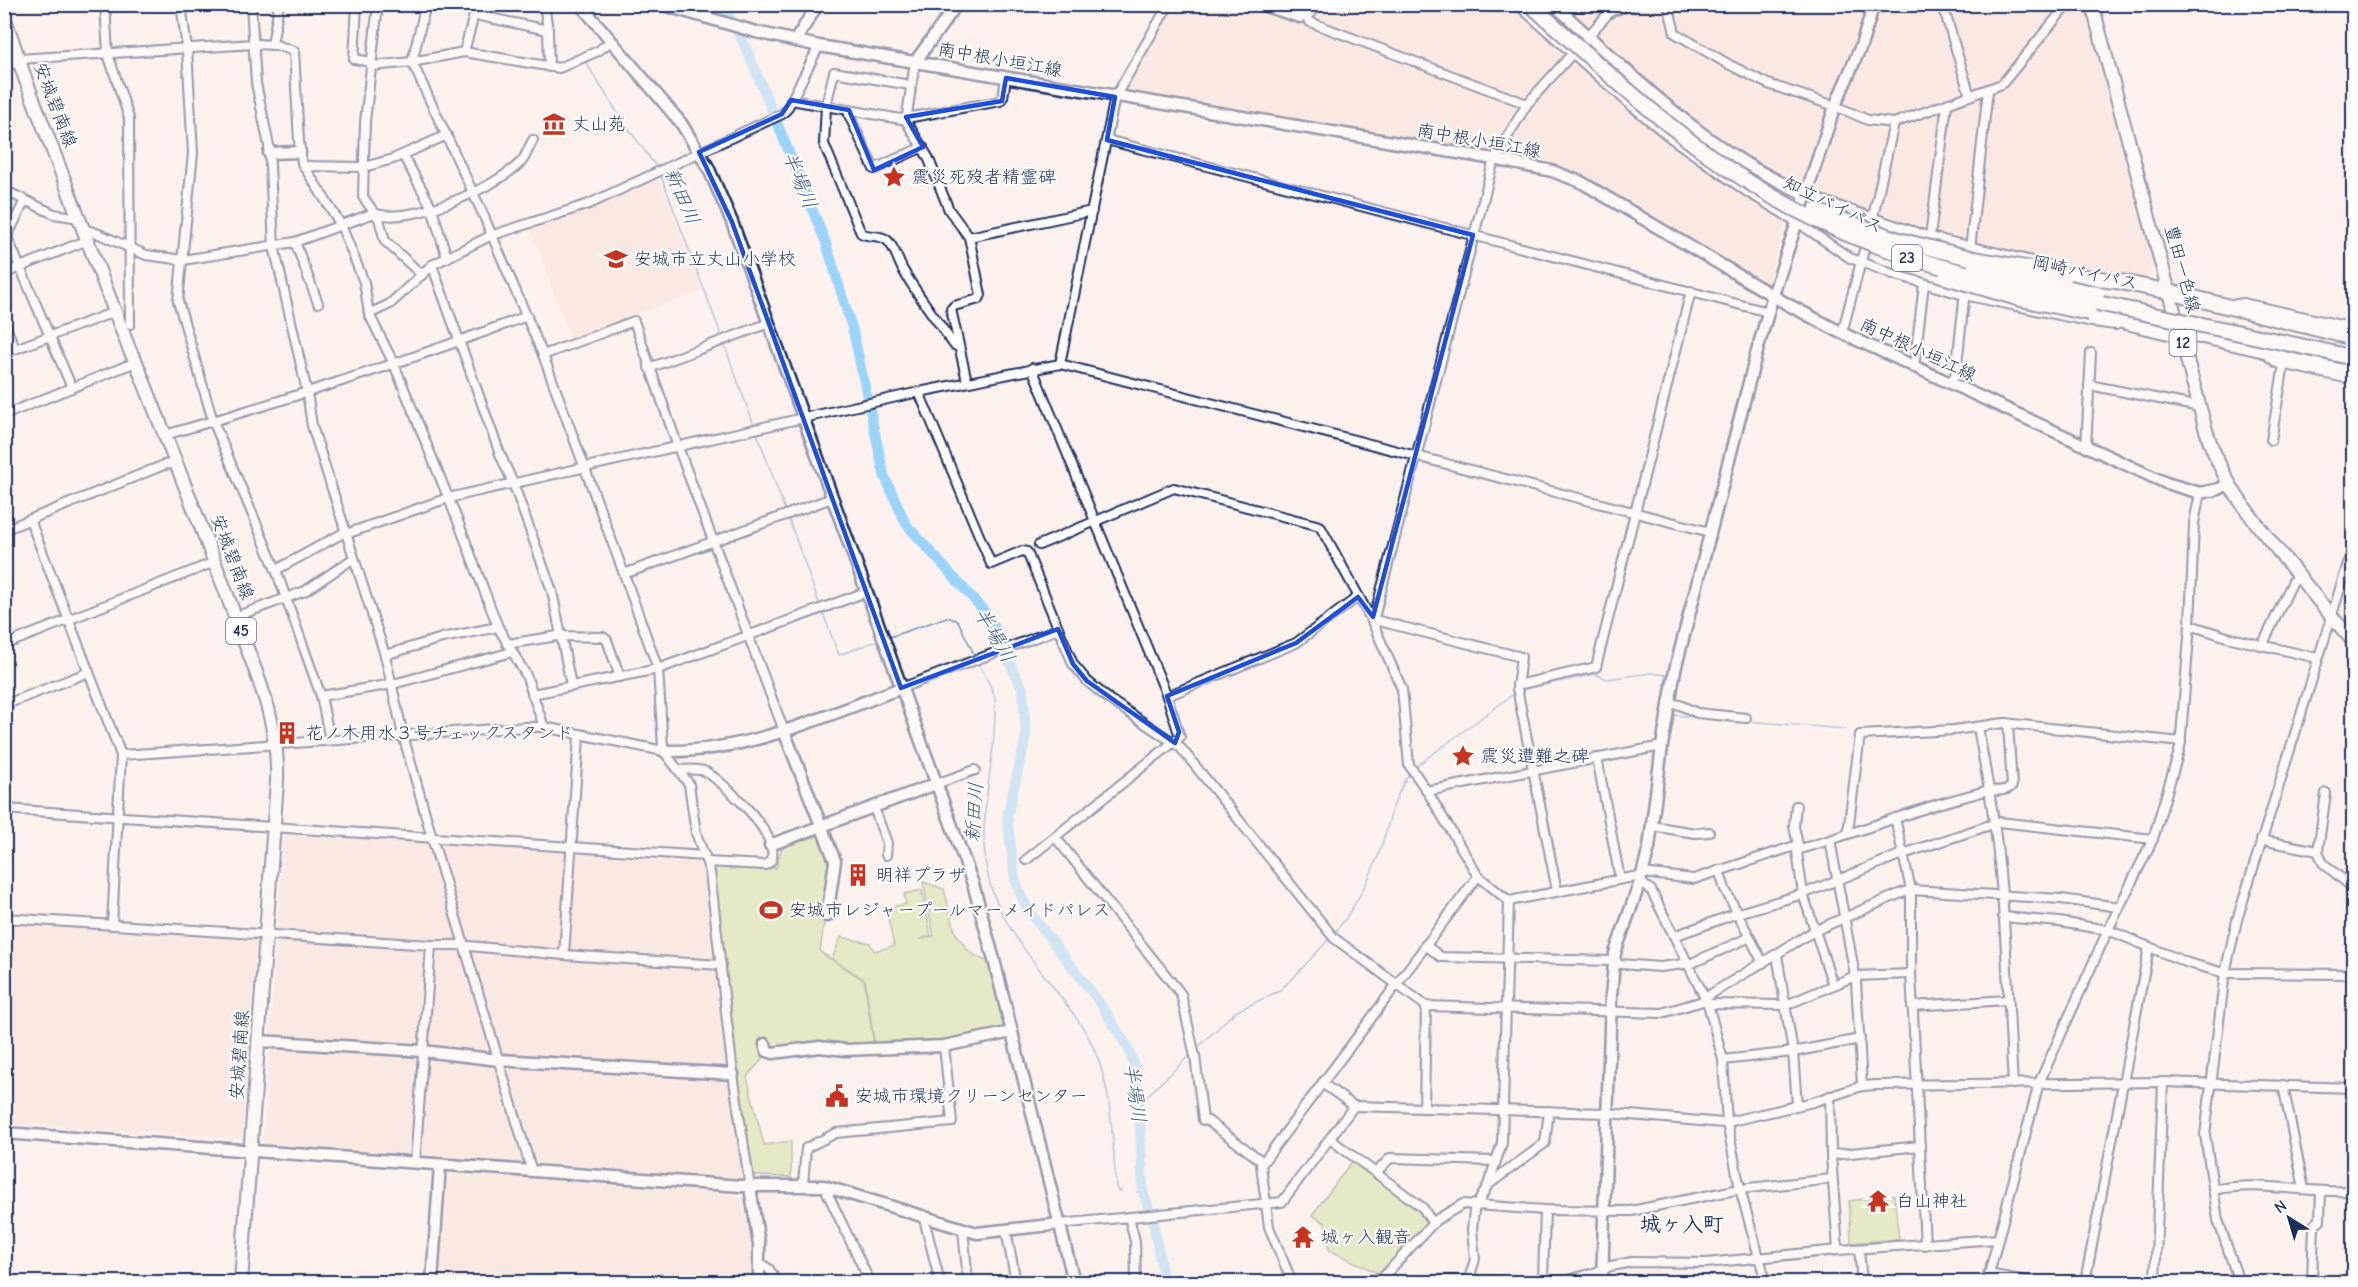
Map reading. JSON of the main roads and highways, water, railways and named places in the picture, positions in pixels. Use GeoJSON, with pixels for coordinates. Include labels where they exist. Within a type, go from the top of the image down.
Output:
{"type":"FeatureCollection","features":[{"type":"Feature","properties":{"kind":"highway","name":"知立バイパス"},"geometry":{"type":"LineString","coordinates":[[1530,4],[1678,133],[1728,169],[1789,206],[1857,238],[1941,268],[2354,358]]}},
{"type":"Feature","properties":{"kind":"highway","name":"知立バイパス"},"geometry":{"type":"LineString","coordinates":[[1543,4],[1707,144],[1816,211]]}},
{"type":"Feature","properties":{"kind":"highway","name":"23"},"geometry":{"type":"LineString","coordinates":[[1789,206],[1833,234],[1960,282],[2021,299],[2150,326],[2181,335],[2203,336],[2354,370]]}},
{"type":"Feature","properties":{"kind":"highway","name":"23"},"geometry":{"type":"LineString","coordinates":[[1816,211],[1899,240],[1974,259],[2116,281],[2170,292],[2354,338]]}},
{"type":"Feature","properties":{"kind":"highway","name":"岡崎バイパス"},"geometry":{"type":"LineString","coordinates":[[1816,211],[1899,245],[1951,261],[2354,349]]}},
{"type":"Feature","properties":{"kind":"main road","name":"豊田一色線"},"geometry":{"type":"LineString","coordinates":[[2092,4],[2214,455],[2228,484],[2256,524],[2354,642]]}},
{"type":"Feature","properties":{"kind":"main road","name":"安城碧南線"},"geometry":{"type":"LineString","coordinates":[[4,16],[129,351],[136,362],[165,435],[270,709],[276,744],[274,826],[241,1282]]}},
{"type":"Feature","properties":{"kind":"waterway","name":"半場川"},"geometry":{"type":"LineString","coordinates":[[722,4],[755,69],[826,243],[853,331],[884,475],[906,524],[984,611],[998,632],[1013,671],[1023,689],[1026,737],[1007,816],[1015,879],[1031,914],[1100,1003],[1128,1048],[1134,1064],[1139,1100],[1143,1192],[1153,1221],[1164,1282]]}},
{"type":"Feature","properties":{"kind":"waterway","name":"新田川"},"geometry":{"type":"LineString","coordinates":[[585,61],[620,117],[658,169]]}},
{"type":"Feature","properties":{"kind":"waterway","name":"新田川"},"geometry":{"type":"LineString","coordinates":[[660,173],[722,337]]}},
{"type":"Feature","properties":{"kind":"waterway","name":"新田川"},"geometry":{"type":"LineString","coordinates":[[724,344],[754,425]]}},
{"type":"Feature","properties":{"kind":"waterway","name":"新田川"},"geometry":{"type":"LineString","coordinates":[[757,433],[785,510]]}},
{"type":"Feature","properties":{"kind":"waterway","name":"新田川"},"geometry":{"type":"LineString","coordinates":[[788,517],[820,606]]}},
{"type":"Feature","properties":{"kind":"waterway","name":"新田川"},"geometry":{"type":"LineString","coordinates":[[822,611],[839,655],[876,641]]}},
{"type":"Feature","properties":{"kind":"waterway","name":"新田川"},"geometry":{"type":"LineString","coordinates":[[890,637],[947,617],[958,621],[976,658]]}},
{"type":"Feature","properties":{"kind":"waterway","name":"新田川"},"geometry":{"type":"LineString","coordinates":[[978,662],[995,699],[994,736],[984,829],[986,866],[990,884],[1008,924],[1074,1015],[1095,1051],[1102,1069],[1110,1108],[1116,1187],[1118,1191],[1122,1191]]}},
{"type":"Feature","properties":{"kind":"waterway"},"geometry":{"type":"LineString","coordinates":[[1520,690],[1595,674],[1607,679],[1651,673],[1666,675],[1662,714]]}},
{"type":"Feature","properties":{"kind":"waterway"},"geometry":{"type":"LineString","coordinates":[[1414,768],[1516,692]]}},
{"type":"Feature","properties":{"kind":"waterway"},"geometry":{"type":"LineString","coordinates":[[1673,715],[1719,719]]}},
{"type":"Feature","properties":{"kind":"waterway"},"geometry":{"type":"LineString","coordinates":[[1747,721],[1845,729]]}},
{"type":"Feature","properties":{"kind":"waterway"},"geometry":{"type":"LineString","coordinates":[[1334,934],[1351,910],[1370,875],[1398,794],[1411,771]]}},
{"type":"Feature","properties":{"kind":"waterway"},"geometry":{"type":"LineString","coordinates":[[1197,1048],[1235,1012],[1279,991],[1331,937]]}},
{"type":"Feature","properties":{"kind":"waterway"},"geometry":{"type":"LineString","coordinates":[[1139,1100],[1146,1097],[1192,1053]]}},
{"type":"Feature","properties":{"kind":"waterway","name":"新田川"},"geometry":{"type":"LineString","coordinates":[[1137,1192],[1143,1192]]}},
{"type":"Feature","properties":{"kind":"place","name":"丈山苑"},"geometry":{"type":"Point","coordinates":[554,124]}},
{"type":"Feature","properties":{"kind":"place","name":"震災死歿者精霊碑"},"geometry":{"type":"Point","coordinates":[894,177]}},
{"type":"Feature","properties":{"kind":"place","name":"安城市立丈山小学校"},"geometry":{"type":"Point","coordinates":[616,259]}},
{"type":"Feature","properties":{"kind":"place","name":"花ノ木用水３号チェックスタンド"},"geometry":{"type":"Point","coordinates":[287,733]}},
{"type":"Feature","properties":{"kind":"place","name":"震災遭難之碑"},"geometry":{"type":"Point","coordinates":[1463,756]}},
{"type":"Feature","properties":{"kind":"place","name":"明祥プラザ"},"geometry":{"type":"Point","coordinates":[858,875]}},
{"type":"Feature","properties":{"kind":"place","name":"安城市レジャープールマーメイドパレス"},"geometry":{"type":"Point","coordinates":[771,910]}},
{"type":"Feature","properties":{"kind":"place","name":"安城市環境クリーンセンター"},"geometry":{"type":"Point","coordinates":[837,1096]}},
{"type":"Feature","properties":{"kind":"place","name":"白山神社"},"geometry":{"type":"Point","coordinates":[1878,1201]}},
{"type":"Feature","properties":{"kind":"place","name":"城ヶ入観音"},"geometry":{"type":"Point","coordinates":[1303,1237]}},
{"type":"Feature","properties":{"kind":"district","name":"城ヶ入町"},"geometry":{"type":"Point","coordinates":[1682,1224]}}]}
